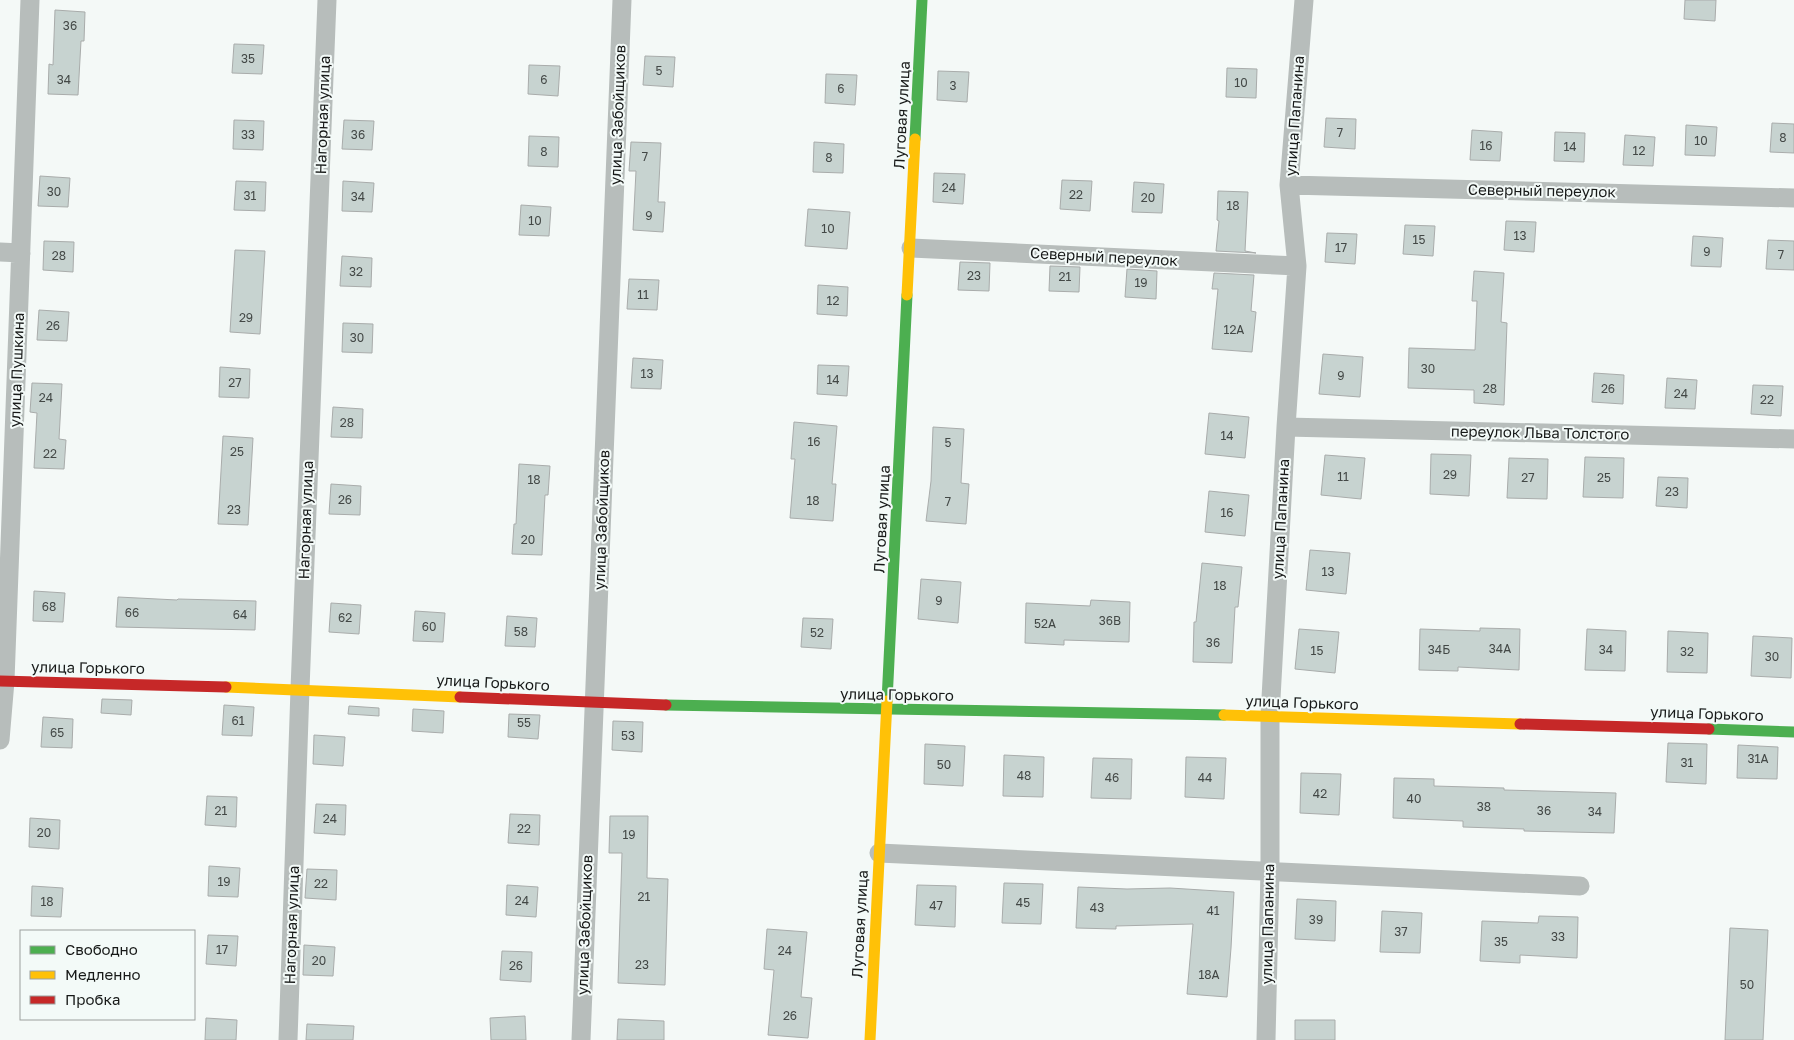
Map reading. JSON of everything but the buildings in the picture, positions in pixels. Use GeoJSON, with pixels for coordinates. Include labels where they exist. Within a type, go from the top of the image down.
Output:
{"type":"FeatureCollection","features":[{"type":"Feature","properties":{"kind":"street","name":"улица Пушкина"},"geometry":{"type":"LineString","coordinates":[[0,740],[30,0]]}},
{"type":"Feature","properties":{"kind":"street","name":"Нагорная улица"},"geometry":{"type":"LineString","coordinates":[[288,1040],[327,0]]}},
{"type":"Feature","properties":{"kind":"street","name":"улица Забойщиков"},"geometry":{"type":"LineString","coordinates":[[581,1040],[622,0]]}},
{"type":"Feature","properties":{"kind":"street","name":"Луговая улица"},"geometry":{"type":"LineString","coordinates":[[870,1040],[922,0]]}},
{"type":"Feature","properties":{"kind":"street","name":"улица Папанина"},"geometry":{"type":"LineString","coordinates":[[1266,1040],[1270,871],[1270,716],[1297,266],[1289,185],[1304,0]]}},
{"type":"Feature","properties":{"kind":"street","name":"Северный переулок"},"geometry":{"type":"LineString","coordinates":[[1289,185],[1794,198]]}},
{"type":"Feature","properties":{"kind":"street","name":"Северный переулок"},"geometry":{"type":"LineString","coordinates":[[911,248],[1297,266]]}},
{"type":"Feature","properties":{"kind":"street"},"geometry":{"type":"LineString","coordinates":[[0,252],[21,253]]}},
{"type":"Feature","properties":{"kind":"street","name":"переулок Льва Толстого"},"geometry":{"type":"LineString","coordinates":[[1286,427],[1794,439]]}},
{"type":"Feature","properties":{"kind":"street","name":"улица Горького"},"geometry":{"type":"LineString","coordinates":[[2,681],[300,688],[594,703],[1270,716],[1794,732]]}},
{"type":"Feature","properties":{"kind":"street"},"geometry":{"type":"LineString","coordinates":[[878,853],[1580,886]]}},
{"type":"Feature","properties":{"kind":"traffic: fast"},"geometry":{"type":"LineString","coordinates":[[915,139],[922,0]]}},
{"type":"Feature","properties":{"kind":"traffic: fast"},"geometry":{"type":"LineString","coordinates":[[887,701],[907,295]]}},
{"type":"Feature","properties":{"kind":"traffic: fast"},"geometry":{"type":"LineString","coordinates":[[666,705],[1224,715]]}},
{"type":"Feature","properties":{"kind":"traffic: fast"},"geometry":{"type":"LineString","coordinates":[[1709,729],[1794,732]]}},
{"type":"Feature","properties":{"kind":"traffic: slow"},"geometry":{"type":"LineString","coordinates":[[907,295],[915,139]]}},
{"type":"Feature","properties":{"kind":"traffic: slow"},"geometry":{"type":"LineString","coordinates":[[226,687],[460,697]]}},
{"type":"Feature","properties":{"kind":"traffic: slow"},"geometry":{"type":"LineString","coordinates":[[870,1040],[887,701]]}},
{"type":"Feature","properties":{"kind":"traffic: slow"},"geometry":{"type":"LineString","coordinates":[[1224,715],[1520,724]]}},
{"type":"Feature","properties":{"kind":"traffic: jam"},"geometry":{"type":"LineString","coordinates":[[0,681],[226,687]]}},
{"type":"Feature","properties":{"kind":"traffic: jam"},"geometry":{"type":"LineString","coordinates":[[460,697],[666,705]]}},
{"type":"Feature","properties":{"kind":"traffic: jam"},"geometry":{"type":"LineString","coordinates":[[1520,724],[1709,729]]}}]}
